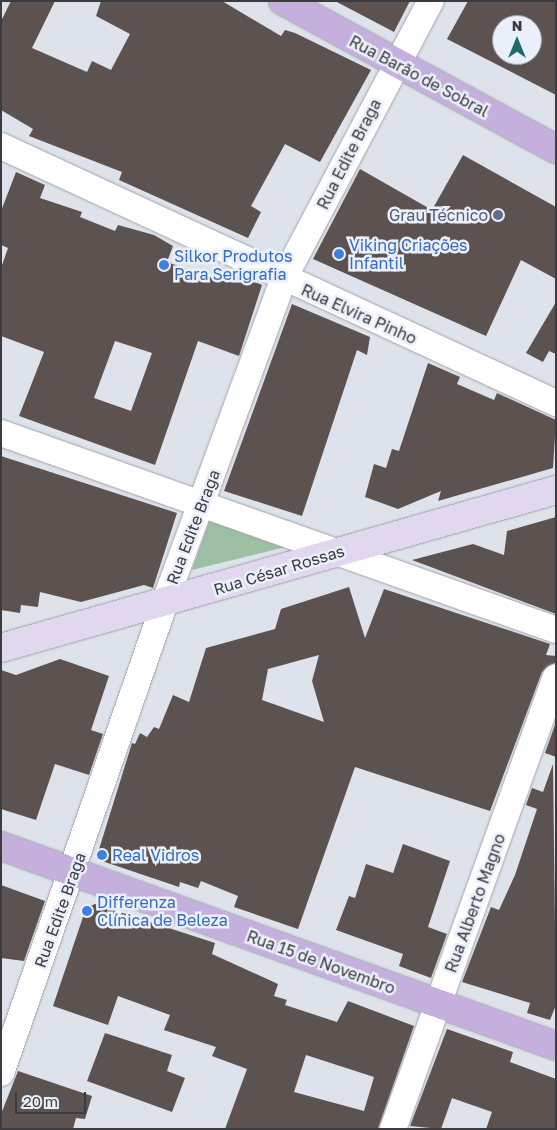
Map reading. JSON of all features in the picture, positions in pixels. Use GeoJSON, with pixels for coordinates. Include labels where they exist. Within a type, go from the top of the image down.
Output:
{"type":"FeatureCollection","features":[{"type":"Feature","properties":{"kind":"main road","name":"Rua Barão de Sobral"},"geometry":{"type":"LineString","coordinates":[[283,1],[396,64],[556,149]]}},
{"type":"Feature","properties":{"kind":"main road","name":"Rua César Rossas"},"geometry":{"type":"LineString","coordinates":[[1,648],[164,604],[340,551],[556,490]]}},
{"type":"Feature","properties":{"kind":"main road","name":"Rua 15 de Novembro"},"geometry":{"type":"LineString","coordinates":[[1,846],[556,1046]]}},
{"type":"Feature","properties":{"kind":"street","name":"Rua Edite Braga"},"geometry":{"type":"LineString","coordinates":[[1,1073],[74,872],[164,604],[283,280],[431,1]]}},
{"type":"Feature","properties":{"kind":"street","name":"Rua Elvira Pinho"},"geometry":{"type":"LineString","coordinates":[[1,146],[283,280],[556,403]]}},
{"type":"Feature","properties":{"kind":"street"},"geometry":{"type":"LineString","coordinates":[[1,434],[202,502],[556,630]]}},
{"type":"Feature","properties":{"kind":"street","name":"Rua Alberto Magno"},"geometry":{"type":"LineString","coordinates":[[393,1129],[556,677]]}},
{"type":"Feature","properties":{"kind":"green space"},"geometry":{"type":"Polygon","coordinates":[[[213,511],[302,543],[192,570],[213,511]]]}},
{"type":"Feature","properties":{"kind":"building"},"geometry":{"type":"Polygon","coordinates":[[[11,1],[55,1],[32,48],[87,72],[92,61],[111,70],[130,34],[96,16],[101,1],[222,1],[281,36],[285,30],[295,33],[371,70],[320,162],[285,144],[251,206],[261,212],[248,238],[119,180],[122,172],[29,136],[33,129],[1,110],[1,21],[11,1]]]}},
{"type":"Feature","properties":{"kind":"building"},"geometry":{"type":"Polygon","coordinates":[[[335,1],[410,1],[394,32],[335,1]]]}},
{"type":"Feature","properties":{"kind":"building"},"geometry":{"type":"Polygon","coordinates":[[[468,1],[556,1],[556,95],[498,65],[542,65],[542,15],[492,15],[492,62],[447,39],[468,1]]]}},
{"type":"Feature","properties":{"kind":"building"},"geometry":{"type":"Polygon","coordinates":[[[463,155],[556,207],[556,279],[521,260],[486,336],[313,259],[360,169],[432,210],[463,155]]]}},
{"type":"Feature","properties":{"kind":"building"},"geometry":{"type":"Polygon","coordinates":[[[16,172],[45,185],[40,198],[82,212],[80,217],[115,231],[118,225],[154,235],[173,246],[167,262],[221,281],[226,270],[262,285],[239,356],[198,341],[155,465],[19,416],[44,352],[1,336],[1,268],[8,248],[1,245],[1,211],[16,172]],[[115,341],[94,398],[131,411],[152,353],[115,341]]]}},
{"type":"Feature","properties":{"kind":"building"},"geometry":{"type":"Polygon","coordinates":[[[556,302],[556,354],[549,351],[543,362],[526,353],[556,302]]]}},
{"type":"Feature","properties":{"kind":"building"},"geometry":{"type":"Polygon","coordinates":[[[292,304],[370,337],[367,355],[357,350],[302,516],[224,491],[292,304]]]}},
{"type":"Feature","properties":{"kind":"building"},"geometry":{"type":"Polygon","coordinates":[[[428,363],[460,377],[457,384],[494,400],[497,393],[556,420],[553,468],[438,501],[441,491],[398,509],[365,497],[374,464],[386,468],[392,449],[399,451],[428,363]]]}},
{"type":"Feature","properties":{"kind":"building"},"geometry":{"type":"Polygon","coordinates":[[[1,456],[177,513],[153,588],[144,585],[81,602],[40,592],[38,607],[21,605],[20,613],[1,610],[1,456]]]}},
{"type":"Feature","properties":{"kind":"building"},"geometry":{"type":"Polygon","coordinates":[[[556,517],[556,614],[412,560],[473,544],[504,555],[507,531],[556,517]]]}},
{"type":"Feature","properties":{"kind":"building"},"geometry":{"type":"Polygon","coordinates":[[[349,587],[365,638],[384,589],[550,644],[546,655],[556,656],[556,662],[542,672],[490,811],[355,767],[298,929],[234,907],[238,896],[201,881],[198,888],[180,882],[179,887],[96,859],[132,743],[135,744],[140,733],[147,737],[154,727],[159,729],[173,695],[189,702],[206,648],[275,629],[281,609],[349,587]],[[319,655],[268,669],[262,700],[324,722],[312,681],[319,655]]]}},
{"type":"Feature","properties":{"kind":"building"},"geometry":{"type":"Polygon","coordinates":[[[60,659],[109,676],[91,730],[103,734],[89,775],[55,764],[36,820],[1,809],[1,670],[16,675],[60,659]]]}},
{"type":"Feature","properties":{"kind":"building"},"geometry":{"type":"Polygon","coordinates":[[[556,722],[556,757],[545,753],[556,722]]]}},
{"type":"Feature","properties":{"kind":"building"},"geometry":{"type":"Polygon","coordinates":[[[553,764],[556,1005],[550,1020],[527,1013],[530,1003],[462,982],[491,907],[499,910],[515,875],[537,809],[526,805],[532,788],[543,792],[553,764]]]}},
{"type":"Feature","properties":{"kind":"building"},"geometry":{"type":"Polygon","coordinates":[[[403,844],[450,861],[428,927],[447,934],[431,978],[399,966],[403,954],[336,930],[349,896],[355,898],[366,864],[393,873],[403,844]]]}},
{"type":"Feature","properties":{"kind":"building"},"geometry":{"type":"Polygon","coordinates":[[[1,885],[45,901],[24,961],[1,958],[1,885]]]}},
{"type":"Feature","properties":{"kind":"building"},"geometry":{"type":"Polygon","coordinates":[[[95,904],[215,943],[212,954],[278,984],[274,996],[287,1000],[285,1005],[337,1022],[348,1001],[414,1026],[378,1129],[225,1129],[247,1069],[212,1056],[216,1047],[164,1030],[170,1015],[118,996],[108,1025],[53,1006],[86,908],[95,904]],[[306,1055],[294,1092],[364,1111],[374,1077],[306,1055]]]}},
{"type":"Feature","properties":{"kind":"building"},"geometry":{"type":"Polygon","coordinates":[[[447,1029],[513,1052],[510,1062],[556,1079],[556,1129],[486,1129],[492,1112],[452,1098],[441,1129],[410,1126],[447,1029]]]}},
{"type":"Feature","properties":{"kind":"building"},"geometry":{"type":"Polygon","coordinates":[[[105,1033],[172,1055],[167,1071],[185,1078],[172,1112],[87,1081],[105,1033]]]}},
{"type":"Feature","properties":{"kind":"building"},"geometry":{"type":"Polygon","coordinates":[[[18,1071],[92,1096],[85,1119],[76,1118],[73,1129],[1,1129],[1,1114],[18,1071]]]}},
{"type":"Feature","properties":{"kind":"place","name":"Grau Técnico"},"geometry":{"type":"Point","coordinates":[498,215]}},
{"type":"Feature","properties":{"kind":"place","name":"Viking Criações Infantil"},"geometry":{"type":"Point","coordinates":[339,254]}},
{"type":"Feature","properties":{"kind":"place","name":"Silkor Produtos Para Serigrafia"},"geometry":{"type":"Point","coordinates":[164,265]}},
{"type":"Feature","properties":{"kind":"place","name":"Real Vidros"},"geometry":{"type":"Point","coordinates":[102,855]}},
{"type":"Feature","properties":{"kind":"place","name":"Differenza Clínica de Beleza"},"geometry":{"type":"Point","coordinates":[87,911]}}]}
